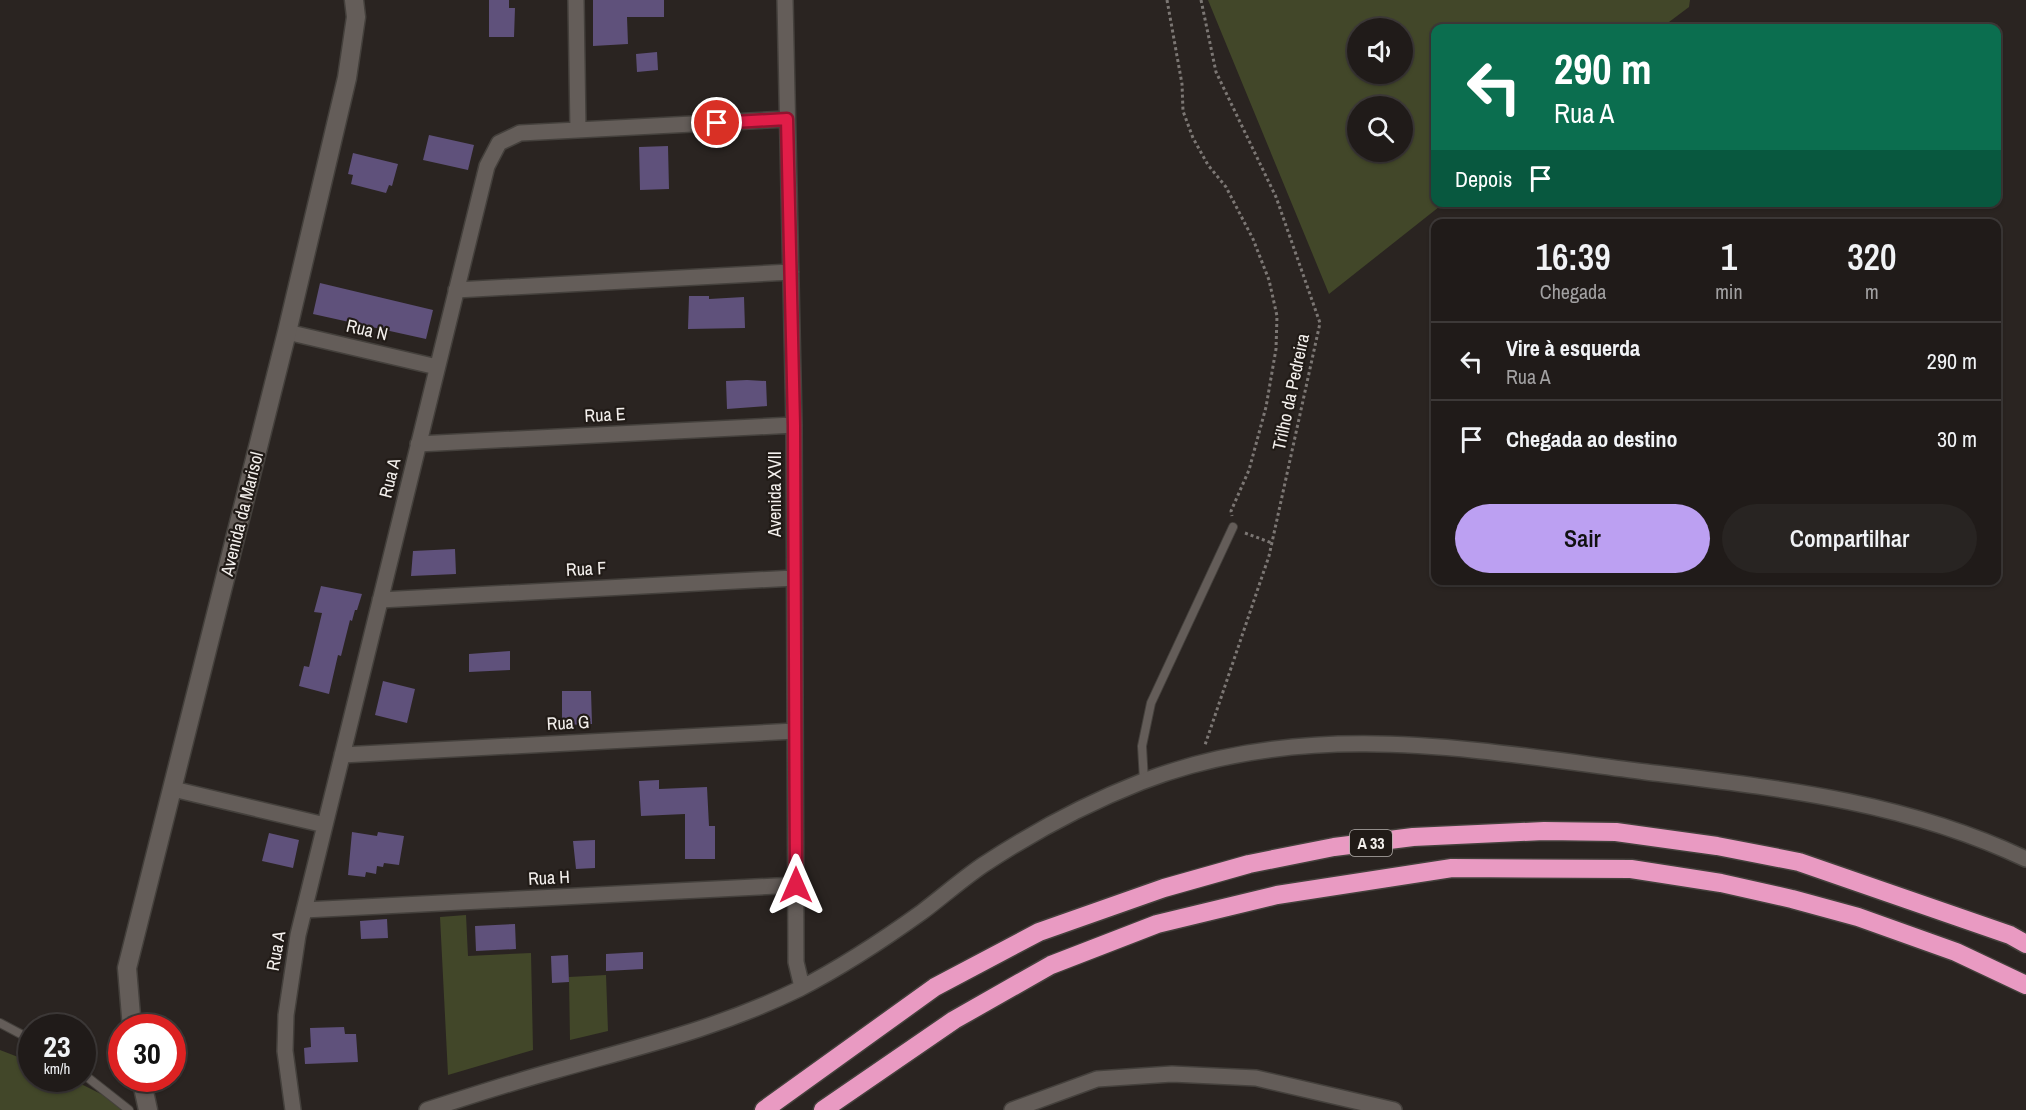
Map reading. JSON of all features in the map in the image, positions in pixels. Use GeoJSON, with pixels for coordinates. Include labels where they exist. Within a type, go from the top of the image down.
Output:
{"type":"FeatureCollection","features":[{"type":"Feature","properties":{"kind":"highway","name":"A 33"},"geometry":{"type":"LineString","coordinates":[[764,1110],[934,987],[1040,932],[1164,888],[1249,864],[1334,847],[1413,837],[1544,831],[1616,832],[1695,843],[1798,862],[2010,935],[2026,944]]}},
{"type":"Feature","properties":{"kind":"highway","name":"A 33"},"geometry":{"type":"LineString","coordinates":[[823,1110],[963,1014],[1051,965],[1146,928],[1222,906],[1277,895],[1452,868],[1631,870],[1721,883],[1792,898],[1858,917],[1956,952],[2026,985]]}},
{"type":"Feature","properties":{"kind":"street","name":"Avenida da Marisol"},"geometry":{"type":"LineString","coordinates":[[129,1014],[127,968],[287,332],[347,78],[356,17],[354,0]]}},
{"type":"Feature","properties":{"kind":"street"},"geometry":{"type":"LineString","coordinates":[[576,0],[578,130]]}},
{"type":"Feature","properties":{"kind":"street","name":"Avenida XVII"},"geometry":{"type":"LineString","coordinates":[[785,0],[794,425],[796,962],[802,987]]}},
{"type":"Feature","properties":{"kind":"street","name":"Rua A"},"geometry":{"type":"LineString","coordinates":[[293,1110],[285,1051],[286,1016],[304,910],[487,166],[499,143],[519,133],[787,119]]}},
{"type":"Feature","properties":{"kind":"street"},"geometry":{"type":"LineString","coordinates":[[456,290],[791,272]]}},
{"type":"Feature","properties":{"kind":"street","name":"Rua N"},"geometry":{"type":"LineString","coordinates":[[287,332],[437,367]]}},
{"type":"Feature","properties":{"kind":"street","name":"Rua E"},"geometry":{"type":"LineString","coordinates":[[418,444],[794,425]]}},
{"type":"Feature","properties":{"kind":"street","name":"Rua F"},"geometry":{"type":"LineString","coordinates":[[380,600],[794,578]]}},
{"type":"Feature","properties":{"kind":"street","name":"Rua G"},"geometry":{"type":"LineString","coordinates":[[342,755],[795,731]]}},
{"type":"Feature","properties":{"kind":"street"},"geometry":{"type":"LineString","coordinates":[[427,1110],[552,1071],[690,1034],[802,987],[883,939],[978,868],[1035,832],[1086,805],[1144,781],[1245,753],[1335,743],[1408,743],[1840,798],[1894,810],[1953,828],[2026,859]]}},
{"type":"Feature","properties":{"kind":"street"},"geometry":{"type":"LineString","coordinates":[[173,789],[325,825]]}},
{"type":"Feature","properties":{"kind":"street","name":"Rua H"},"geometry":{"type":"LineString","coordinates":[[304,910],[796,885]]}},
{"type":"Feature","properties":{"kind":"street"},"geometry":{"type":"LineString","coordinates":[[1012,1110],[1097,1080],[1172,1074],[1256,1078],[1394,1110]]}},
{"type":"Feature","properties":{"kind":"street"},"geometry":{"type":"LineString","coordinates":[[144,1092],[148,1110]]}},
{"type":"Feature","properties":{"kind":"lane"},"geometry":{"type":"LineString","coordinates":[[1144,781],[1142,746],[1151,703],[1233,527]]}},
{"type":"Feature","properties":{"kind":"lane"},"geometry":{"type":"LineString","coordinates":[[0,1023],[18,1033]]}},
{"type":"Feature","properties":{"kind":"lane"},"geometry":{"type":"LineString","coordinates":[[96,1084],[129,1110]]}},
{"type":"Feature","properties":{"kind":"path"},"geometry":{"type":"LineString","coordinates":[[1167,0],[1186,120],[1208,165],[1226,187],[1253,239],[1269,280],[1277,316],[1276,349],[1266,407],[1249,470],[1231,511],[1233,527],[1272,543]]}},
{"type":"Feature","properties":{"kind":"path","name":"Trilho da Pedreira"},"geometry":{"type":"LineString","coordinates":[[1201,0],[1216,72],[1276,197],[1320,323],[1272,543],[1204,740],[1207,762]]}},
{"type":"Feature","properties":{"kind":"green space"},"geometry":{"type":"Polygon","coordinates":[[[1208,0],[1690,0],[1689,7],[1666,24],[1431,24],[1431,207],[1439,207],[1329,294],[1208,0]]]}},
{"type":"Feature","properties":{"kind":"green space"},"geometry":{"type":"Polygon","coordinates":[[[466,915],[468,956],[531,953],[533,1050],[448,1075],[440,917],[466,915]]]}},
{"type":"Feature","properties":{"kind":"green space"},"geometry":{"type":"Polygon","coordinates":[[[606,975],[608,1031],[570,1040],[569,977],[606,975]]]}},
{"type":"Feature","properties":{"kind":"green space"},"geometry":{"type":"Polygon","coordinates":[[[0,1050],[18,1057],[18,1092],[96,1092],[117,1102],[121,1110],[0,1110],[0,1050]]]}},
{"type":"Feature","properties":{"kind":"building"},"geometry":{"type":"Polygon","coordinates":[[[489,0],[509,0],[509,8],[515,8],[514,37],[489,37],[489,0]]]}},
{"type":"Feature","properties":{"kind":"building"},"geometry":{"type":"Polygon","coordinates":[[[593,0],[664,0],[664,17],[627,17],[628,44],[593,46],[593,0]]]}},
{"type":"Feature","properties":{"kind":"building"},"geometry":{"type":"Polygon","coordinates":[[[657,52],[658,70],[637,72],[636,54],[657,52]]]}},
{"type":"Feature","properties":{"kind":"building"},"geometry":{"type":"Polygon","coordinates":[[[429,135],[474,145],[468,170],[423,160],[429,135]]]}},
{"type":"Feature","properties":{"kind":"building"},"geometry":{"type":"Polygon","coordinates":[[[668,146],[669,189],[640,190],[639,147],[668,146]]]}},
{"type":"Feature","properties":{"kind":"building"},"geometry":{"type":"Polygon","coordinates":[[[353,153],[398,164],[392,186],[389,185],[386,193],[351,184],[353,175],[348,174],[353,153]]]}},
{"type":"Feature","properties":{"kind":"building"},"geometry":{"type":"Polygon","coordinates":[[[320,283],[433,310],[426,339],[313,314],[320,283]]]}},
{"type":"Feature","properties":{"kind":"building"},"geometry":{"type":"Polygon","coordinates":[[[689,296],[709,296],[709,299],[744,297],[745,328],[688,329],[689,296]]]}},
{"type":"Feature","properties":{"kind":"building"},"geometry":{"type":"Polygon","coordinates":[[[726,381],[766,381],[767,406],[727,409],[726,381]]]}},
{"type":"Feature","properties":{"kind":"building"},"geometry":{"type":"Polygon","coordinates":[[[455,549],[456,574],[411,576],[413,551],[455,549]]]}},
{"type":"Feature","properties":{"kind":"building"},"geometry":{"type":"Polygon","coordinates":[[[321,586],[362,594],[352,621],[350,620],[341,656],[338,655],[329,694],[299,686],[304,666],[309,667],[322,613],[314,612],[321,586]]]}},
{"type":"Feature","properties":{"kind":"building"},"geometry":{"type":"Polygon","coordinates":[[[510,651],[510,670],[469,672],[469,654],[510,651]]]}},
{"type":"Feature","properties":{"kind":"building"},"geometry":{"type":"Polygon","coordinates":[[[383,681],[415,689],[407,723],[375,715],[383,681]]]}},
{"type":"Feature","properties":{"kind":"building"},"geometry":{"type":"Polygon","coordinates":[[[562,691],[591,691],[592,724],[562,725],[562,691]]]}},
{"type":"Feature","properties":{"kind":"building"},"geometry":{"type":"Polygon","coordinates":[[[659,780],[659,789],[707,787],[709,826],[715,826],[715,859],[685,859],[685,814],[641,816],[639,781],[659,780]]]}},
{"type":"Feature","properties":{"kind":"building"},"geometry":{"type":"Polygon","coordinates":[[[352,832],[377,836],[378,832],[404,836],[399,865],[384,863],[383,867],[377,866],[376,874],[366,872],[365,877],[348,875],[352,832]]]}},
{"type":"Feature","properties":{"kind":"building"},"geometry":{"type":"Polygon","coordinates":[[[269,833],[299,840],[293,868],[262,861],[269,833]]]}},
{"type":"Feature","properties":{"kind":"building"},"geometry":{"type":"Polygon","coordinates":[[[595,840],[595,868],[576,869],[573,841],[595,840]]]}},
{"type":"Feature","properties":{"kind":"building"},"geometry":{"type":"Polygon","coordinates":[[[387,919],[388,938],[361,939],[360,921],[387,919]]]}},
{"type":"Feature","properties":{"kind":"building"},"geometry":{"type":"Polygon","coordinates":[[[515,924],[516,949],[476,951],[475,926],[515,924]]]}},
{"type":"Feature","properties":{"kind":"building"},"geometry":{"type":"Polygon","coordinates":[[[643,952],[643,969],[606,971],[606,954],[643,952]]]}},
{"type":"Feature","properties":{"kind":"building"},"geometry":{"type":"Polygon","coordinates":[[[568,955],[569,982],[552,983],[551,956],[568,955]]]}},
{"type":"Feature","properties":{"kind":"building"},"geometry":{"type":"Polygon","coordinates":[[[344,1027],[345,1034],[356,1034],[358,1062],[305,1064],[304,1048],[311,1047],[310,1028],[344,1027]]]}},
{"type":"Feature","properties":{"kind":"route"},"geometry":{"type":"LineString","coordinates":[[717,123],[787,119],[794,425],[796,885]]}}]}
